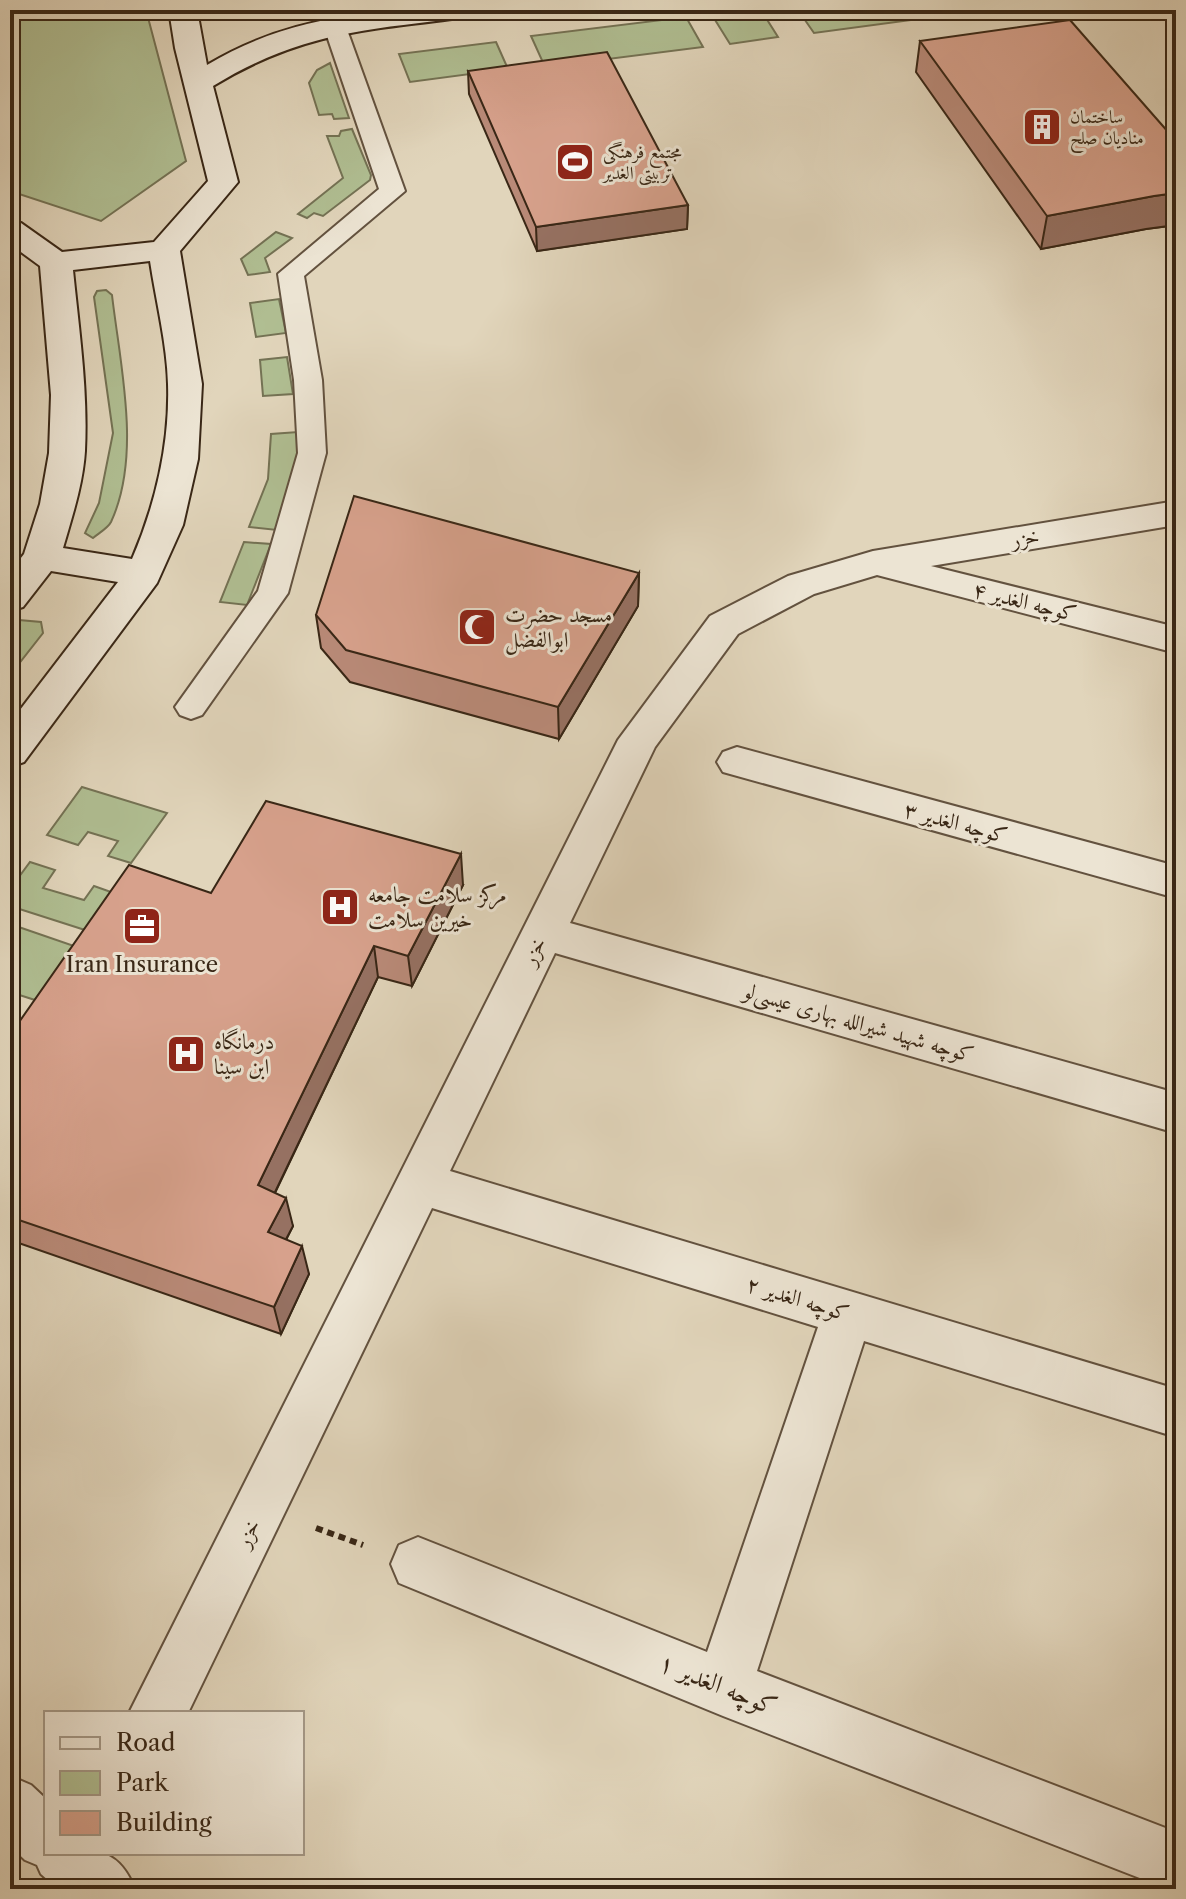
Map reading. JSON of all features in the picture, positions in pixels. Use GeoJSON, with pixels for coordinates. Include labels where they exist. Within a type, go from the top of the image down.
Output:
{"type":"FeatureCollection","features":[{"type":"Feature","properties":{"kind":"street"},"geometry":{"type":"LineString","coordinates":[[10,230],[56,262],[164,250],[223,182],[183,10]]}},
{"type":"Feature","properties":{"kind":"street"},"geometry":{"type":"LineString","coordinates":[[198,83],[269,45],[335,27],[461,10]]}},
{"type":"Feature","properties":{"kind":"street"},"geometry":{"type":"LineString","coordinates":[[10,752],[144,574],[165,525],[180,459],[185,384],[164,250]]}},
{"type":"Feature","properties":{"kind":"street"},"geometry":{"type":"LineString","coordinates":[[10,598],[42,557],[58,504],[67,453],[68,395],[56,262]]}},
{"type":"Feature","properties":{"kind":"street","name":"خزر"},"geometry":{"type":"LineString","coordinates":[[159,1711],[638,740],[724,625],[801,585],[873,563],[1176,513]]}},
{"type":"Feature","properties":{"kind":"street"},"geometry":{"type":"LineString","coordinates":[[42,557],[144,574]]}},
{"type":"Feature","properties":{"kind":"street","name":"کوچه الغدیر ۴"},"geometry":{"type":"LineString","coordinates":[[873,563],[1176,640]]}},
{"type":"Feature","properties":{"kind":"street","name":"کوچه الغدیر ۳"},"geometry":{"type":"LineString","coordinates":[[737,762],[1176,882]]}},
{"type":"Feature","properties":{"kind":"street","name":"کوچه شهید شیرالله بهاری عیسی‌لو"},"geometry":{"type":"LineString","coordinates":[[543,932],[1176,1113]]}},
{"type":"Feature","properties":{"kind":"street","name":"کوچه الغدیر ۲"},"geometry":{"type":"LineString","coordinates":[[419,1183],[1176,1413]]}},
{"type":"Feature","properties":{"kind":"street"},"geometry":{"type":"LineString","coordinates":[[723,1687],[848,1313]]}},
{"type":"Feature","properties":{"kind":"street","name":"کوچه الغدیر ۱"},"geometry":{"type":"LineString","coordinates":[[418,1564],[723,1687],[1176,1862]]}},
{"type":"Feature","properties":{"kind":"street"},"geometry":{"type":"LineString","coordinates":[[10,1806],[44,1834]]}},
{"type":"Feature","properties":{"kind":"lane"},"geometry":{"type":"LineString","coordinates":[[191,707],[273,593],[312,453],[308,380],[291,274],[392,191],[335,27]]}},
{"type":"Feature","properties":{"kind":"path"},"geometry":{"type":"LineString","coordinates":[[259,1508],[418,1564]]}},
{"type":"Feature","properties":{"kind":"green space"},"geometry":{"type":"Polygon","coordinates":[[[10,10],[146,10],[186,161],[101,221],[16,193],[10,151],[10,10]]]}},
{"type":"Feature","properties":{"kind":"green space"},"geometry":{"type":"Polygon","coordinates":[[[761,10],[778,37],[730,44],[712,15],[761,10]]]}},
{"type":"Feature","properties":{"kind":"green space"},"geometry":{"type":"Polygon","coordinates":[[[798,10],[960,10],[963,13],[814,33],[798,10]]]}},
{"type":"Feature","properties":{"kind":"green space"},"geometry":{"type":"Polygon","coordinates":[[[686,17],[703,47],[545,67],[531,36],[686,17]]]}},
{"type":"Feature","properties":{"kind":"green space"},"geometry":{"type":"Polygon","coordinates":[[[496,42],[508,69],[410,82],[399,54],[496,42]]]}},
{"type":"Feature","properties":{"kind":"green space"},"geometry":{"type":"Polygon","coordinates":[[[330,63],[349,118],[334,119],[332,114],[319,115],[309,83],[317,70],[330,63]]]}},
{"type":"Feature","properties":{"kind":"green space"},"geometry":{"type":"Polygon","coordinates":[[[352,129],[371,175],[370,180],[323,216],[314,213],[307,218],[298,214],[343,178],[327,136],[339,136],[341,131],[352,129]]]}},
{"type":"Feature","properties":{"kind":"green space"},"geometry":{"type":"Polygon","coordinates":[[[276,232],[292,238],[265,258],[270,272],[248,275],[241,259],[276,232]]]}},
{"type":"Feature","properties":{"kind":"green space"},"geometry":{"type":"Polygon","coordinates":[[[106,290],[112,295],[127,439],[120,496],[110,524],[93,538],[85,533],[99,503],[113,433],[94,297],[97,291],[106,290]]]}},
{"type":"Feature","properties":{"kind":"green space"},"geometry":{"type":"Polygon","coordinates":[[[279,299],[286,333],[256,337],[250,303],[279,299]]]}},
{"type":"Feature","properties":{"kind":"green space"},"geometry":{"type":"Polygon","coordinates":[[[287,357],[293,394],[263,396],[260,360],[287,357]]]}},
{"type":"Feature","properties":{"kind":"green space"},"geometry":{"type":"Polygon","coordinates":[[[298,432],[296,482],[277,530],[249,527],[268,479],[271,434],[298,432]]]}},
{"type":"Feature","properties":{"kind":"green space"},"geometry":{"type":"Polygon","coordinates":[[[244,542],[271,544],[247,605],[220,602],[244,542]]]}},
{"type":"Feature","properties":{"kind":"green space"},"geometry":{"type":"Polygon","coordinates":[[[19,620],[41,622],[43,633],[10,675],[10,627],[19,620]]]}},
{"type":"Feature","properties":{"kind":"green space"},"geometry":{"type":"Polygon","coordinates":[[[82,787],[167,813],[131,863],[108,856],[118,841],[88,832],[78,845],[47,835],[82,787]]]}},
{"type":"Feature","properties":{"kind":"green space"},"geometry":{"type":"Polygon","coordinates":[[[30,862],[55,870],[43,888],[84,900],[94,886],[111,892],[85,930],[10,906],[10,889],[30,862]]]}},
{"type":"Feature","properties":{"kind":"green space"},"geometry":{"type":"Polygon","coordinates":[[[10,924],[74,946],[35,1000],[10,992],[10,924]]]}},
{"type":"Feature","properties":{"kind":"building","name":"ساختمان منادیان صلح"},"geometry":{"type":"Polygon","coordinates":[[[1070,20],[1176,141],[1176,193],[1047,216],[920,41],[1070,20]]]}},
{"type":"Feature","properties":{"kind":"building","name":"مجتمع فرهنگی تربیتی الغدیر"},"geometry":{"type":"Polygon","coordinates":[[[607,52],[688,205],[536,227],[468,71],[607,52]]]}},
{"type":"Feature","properties":{"kind":"building","name":"مسجد حضرت ابوالفضل"},"geometry":{"type":"Polygon","coordinates":[[[354,496],[639,573],[558,707],[346,650],[316,615],[354,496]]]}},
{"type":"Feature","properties":{"kind":"building"},"geometry":{"type":"Polygon","coordinates":[[[266,801],[461,854],[408,956],[374,946],[258,1185],[286,1198],[268,1232],[302,1246],[274,1307],[10,1217],[10,1035],[129,865],[211,893],[266,801]]]}},
{"type":"Feature","properties":{"kind":"place","name":"ساختمان منادیان صلح"},"geometry":{"type":"Point","coordinates":[1042,127]}},
{"type":"Feature","properties":{"kind":"place","name":"مجتمع فرهنگی تربیتی الغدیر"},"geometry":{"type":"Point","coordinates":[575,162]}},
{"type":"Feature","properties":{"kind":"place","name":"مسجد حضرت ابوالفضل"},"geometry":{"type":"Point","coordinates":[477,627]}},
{"type":"Feature","properties":{"kind":"place","name":"مرکز سلامت جامعه خیرین سلامت"},"geometry":{"type":"Point","coordinates":[340,907]}},
{"type":"Feature","properties":{"kind":"place","name":"Iran Insurance"},"geometry":{"type":"Point","coordinates":[142,926]}},
{"type":"Feature","properties":{"kind":"place","name":"درمانگاه ابن سینا"},"geometry":{"type":"Point","coordinates":[186,1054]}}]}
